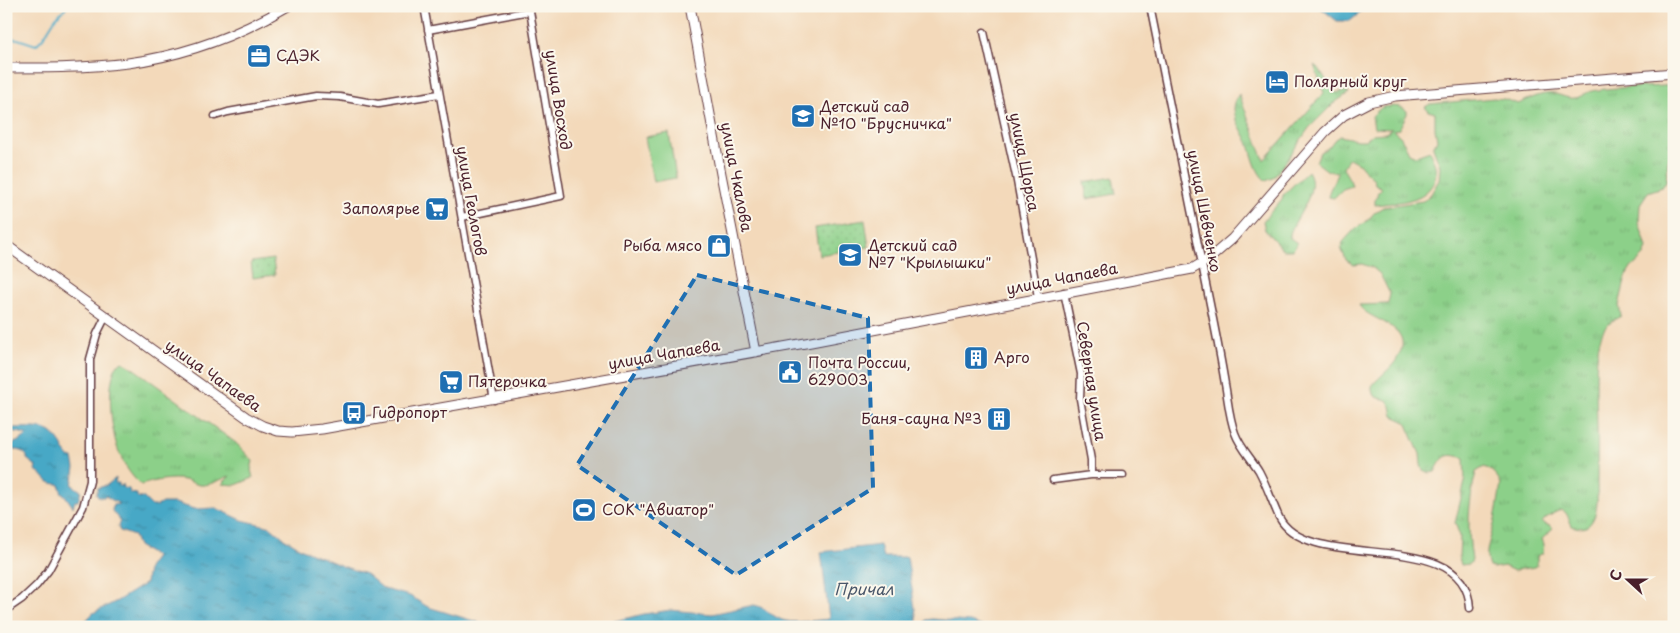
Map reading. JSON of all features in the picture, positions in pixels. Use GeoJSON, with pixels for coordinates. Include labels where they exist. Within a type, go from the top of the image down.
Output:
{"type":"FeatureCollection","features":[{"type":"Feature","properties":{"kind":"main road"},"geometry":{"type":"LineString","coordinates":[[6,68],[106,65],[170,55],[212,43],[288,6]]}},
{"type":"Feature","properties":{"kind":"main road","name":"улица Чкалова"},"geometry":{"type":"LineString","coordinates":[[690,6],[756,352]]}},
{"type":"Feature","properties":{"kind":"main road","name":"улица Чапаева"},"geometry":{"type":"LineString","coordinates":[[6,245],[246,417],[278,431],[292,432],[322,429],[756,352],[1180,271],[1202,264],[1215,254],[1244,227],[1331,126],[1350,111],[1368,102],[1395,96],[1674,73]]}},
{"type":"Feature","properties":{"kind":"street","name":"улица Геологов"},"geometry":{"type":"LineString","coordinates":[[424,6],[494,400]]}},
{"type":"Feature","properties":{"kind":"street","name":"улица Шевченко"},"geometry":{"type":"LineString","coordinates":[[1150,6],[1232,422],[1238,441],[1258,471],[1279,516],[1290,531],[1308,540],[1331,546],[1394,554],[1431,562],[1451,572],[1458,578],[1469,597],[1470,608]]}},
{"type":"Feature","properties":{"kind":"street","name":"улица Восход"},"geometry":{"type":"LineString","coordinates":[[428,30],[530,11],[561,196],[462,217]]}},
{"type":"Feature","properties":{"kind":"street","name":"улица Щорса"},"geometry":{"type":"LineString","coordinates":[[984,32],[1016,176],[1038,297]]}},
{"type":"Feature","properties":{"kind":"street"},"geometry":{"type":"LineString","coordinates":[[215,116],[316,96],[340,97],[378,104],[439,94]]}},
{"type":"Feature","properties":{"kind":"street","name":"Северная улица"},"geometry":{"type":"LineString","coordinates":[[1064,292],[1081,374],[1080,399],[1091,460],[1091,475]]}},
{"type":"Feature","properties":{"kind":"street"},"geometry":{"type":"LineString","coordinates":[[6,610],[32,590],[48,571],[78,518],[87,496],[90,481],[91,443],[90,359],[93,344],[106,316]]}},
{"type":"Feature","properties":{"kind":"street"},"geometry":{"type":"LineString","coordinates":[[1054,480],[1091,475],[1123,475]]}},
{"type":"Feature","properties":{"kind":"highlighted area"},"geometry":{"type":"Polygon","coordinates":[[[697,275],[868,318],[873,488],[736,575],[577,465],[697,275]]]}},
{"type":"Feature","properties":{"kind":"green space"},"geometry":{"type":"Polygon","coordinates":[[[1314,65],[1335,93],[1345,91],[1349,93],[1334,103],[1309,128],[1273,178],[1266,181],[1257,168],[1248,142],[1236,118],[1234,105],[1236,99],[1239,94],[1264,160],[1324,93],[1314,65]]]}},
{"type":"Feature","properties":{"kind":"green space"},"geometry":{"type":"Polygon","coordinates":[[[1674,85],[1673,144],[1668,160],[1666,181],[1662,187],[1648,192],[1640,204],[1639,222],[1647,248],[1644,256],[1629,270],[1619,305],[1621,316],[1605,328],[1598,348],[1596,375],[1597,507],[1594,517],[1588,526],[1578,528],[1572,526],[1565,512],[1556,512],[1542,523],[1553,529],[1542,539],[1544,544],[1543,553],[1537,556],[1537,566],[1514,571],[1504,566],[1489,567],[1487,551],[1501,484],[1490,470],[1484,467],[1476,472],[1471,495],[1469,537],[1472,560],[1470,564],[1461,565],[1459,557],[1460,536],[1455,523],[1465,482],[1464,458],[1453,455],[1449,456],[1440,462],[1435,472],[1429,473],[1423,470],[1420,454],[1406,422],[1393,416],[1391,406],[1387,400],[1376,397],[1372,391],[1372,386],[1393,365],[1398,357],[1402,346],[1401,338],[1389,325],[1364,311],[1359,305],[1388,304],[1390,294],[1380,274],[1373,268],[1362,264],[1354,265],[1346,260],[1341,248],[1343,242],[1354,230],[1383,207],[1423,201],[1431,194],[1439,180],[1440,166],[1433,147],[1437,140],[1435,113],[1428,111],[1425,107],[1430,104],[1494,98],[1518,104],[1545,94],[1574,98],[1602,89],[1674,85]]]}},
{"type":"Feature","properties":{"kind":"green space"},"geometry":{"type":"Polygon","coordinates":[[[1382,107],[1399,107],[1407,111],[1399,129],[1393,130],[1401,137],[1409,153],[1416,156],[1430,151],[1436,170],[1433,183],[1421,196],[1375,205],[1377,193],[1382,188],[1375,184],[1374,179],[1360,164],[1349,158],[1343,167],[1352,186],[1343,189],[1334,198],[1328,197],[1338,172],[1328,171],[1316,162],[1320,152],[1328,148],[1340,136],[1365,140],[1372,134],[1386,133],[1392,129],[1374,128],[1372,116],[1382,107]]]}},
{"type":"Feature","properties":{"kind":"green space"},"geometry":{"type":"Polygon","coordinates":[[[669,133],[676,178],[653,182],[645,137],[669,133]]]}},
{"type":"Feature","properties":{"kind":"green space"},"geometry":{"type":"Polygon","coordinates":[[[1308,171],[1311,178],[1309,195],[1290,234],[1290,238],[1297,243],[1293,250],[1283,250],[1265,230],[1263,221],[1282,199],[1283,195],[1308,171]]]}},
{"type":"Feature","properties":{"kind":"green space"},"geometry":{"type":"Polygon","coordinates":[[[1113,177],[1116,194],[1087,199],[1084,182],[1113,177]]]}},
{"type":"Feature","properties":{"kind":"green space"},"geometry":{"type":"Polygon","coordinates":[[[865,220],[869,247],[819,255],[815,228],[865,220]]]}},
{"type":"Feature","properties":{"kind":"green space"},"geometry":{"type":"Polygon","coordinates":[[[273,259],[275,275],[253,278],[251,262],[273,259]]]}},
{"type":"Feature","properties":{"kind":"green space"},"geometry":{"type":"Polygon","coordinates":[[[123,362],[236,443],[253,461],[251,470],[253,478],[236,485],[222,484],[230,476],[204,485],[174,479],[141,485],[131,474],[121,457],[116,443],[112,420],[110,394],[112,382],[118,364],[123,362]]]}},
{"type":"Feature","properties":{"kind":"water"},"geometry":{"type":"Polygon","coordinates":[[[1315,6],[1365,6],[1350,21],[1337,21],[1315,6]]]}},
{"type":"Feature","properties":{"kind":"water"},"geometry":{"type":"Polygon","coordinates":[[[6,428],[42,429],[55,435],[69,457],[73,458],[75,468],[72,485],[81,491],[78,501],[75,501],[73,507],[62,493],[59,484],[50,483],[35,470],[36,466],[27,459],[24,453],[17,450],[12,450],[10,453],[6,451],[6,446],[23,439],[27,435],[6,431],[6,428]]]}},
{"type":"Feature","properties":{"kind":"water"},"geometry":{"type":"Polygon","coordinates":[[[116,478],[115,483],[119,483],[119,486],[123,484],[124,488],[129,489],[130,493],[144,498],[152,506],[162,503],[175,503],[194,509],[216,508],[242,520],[271,527],[302,549],[366,574],[384,589],[410,596],[428,607],[481,623],[525,627],[80,627],[93,613],[146,583],[148,568],[156,557],[138,546],[134,536],[120,531],[118,526],[120,521],[112,511],[113,505],[119,504],[106,495],[99,497],[96,494],[98,488],[107,485],[116,478]]]}},
{"type":"Feature","properties":{"kind":"water","name":"Причал"},"geometry":{"type":"Polygon","coordinates":[[[880,545],[883,557],[907,557],[918,627],[568,627],[598,625],[644,614],[671,610],[712,614],[754,605],[782,620],[790,622],[829,619],[821,552],[880,545]]]}},
{"type":"Feature","properties":{"kind":"water"},"geometry":{"type":"Polygon","coordinates":[[[926,620],[970,622],[984,627],[922,627],[926,620]]]}},
{"type":"Feature","properties":{"kind":"waterway"},"geometry":{"type":"LineString","coordinates":[[6,38],[18,39],[36,45],[67,6]]}},
{"type":"Feature","properties":{"kind":"place","name":"СДЭК"},"geometry":{"type":"Point","coordinates":[259,56]}},
{"type":"Feature","properties":{"kind":"place","name":"Полярный круг"},"geometry":{"type":"Point","coordinates":[1277,82]}},
{"type":"Feature","properties":{"kind":"place","name":"Детский сад №10 \"Брусничка\""},"geometry":{"type":"Point","coordinates":[803,116]}},
{"type":"Feature","properties":{"kind":"place","name":"Заполярье"},"geometry":{"type":"Point","coordinates":[437,209]}},
{"type":"Feature","properties":{"kind":"place","name":"Рыба мясо"},"geometry":{"type":"Point","coordinates":[719,246]}},
{"type":"Feature","properties":{"kind":"place","name":"Детский сад №7 \"Крылышки\""},"geometry":{"type":"Point","coordinates":[850,255]}},
{"type":"Feature","properties":{"kind":"place","name":"Арго"},"geometry":{"type":"Point","coordinates":[976,358]}},
{"type":"Feature","properties":{"kind":"place","name":"Почта России, 629003"},"geometry":{"type":"Point","coordinates":[790,372]}},
{"type":"Feature","properties":{"kind":"place","name":"Пятерочка"},"geometry":{"type":"Point","coordinates":[451,382]}},
{"type":"Feature","properties":{"kind":"place","name":"Гидропорт"},"geometry":{"type":"Point","coordinates":[354,413]}},
{"type":"Feature","properties":{"kind":"place","name":"Баня-сауна №3"},"geometry":{"type":"Point","coordinates":[999,419]}},
{"type":"Feature","properties":{"kind":"place","name":"СОК \"Авиатор\""},"geometry":{"type":"Point","coordinates":[584,510]}}]}
